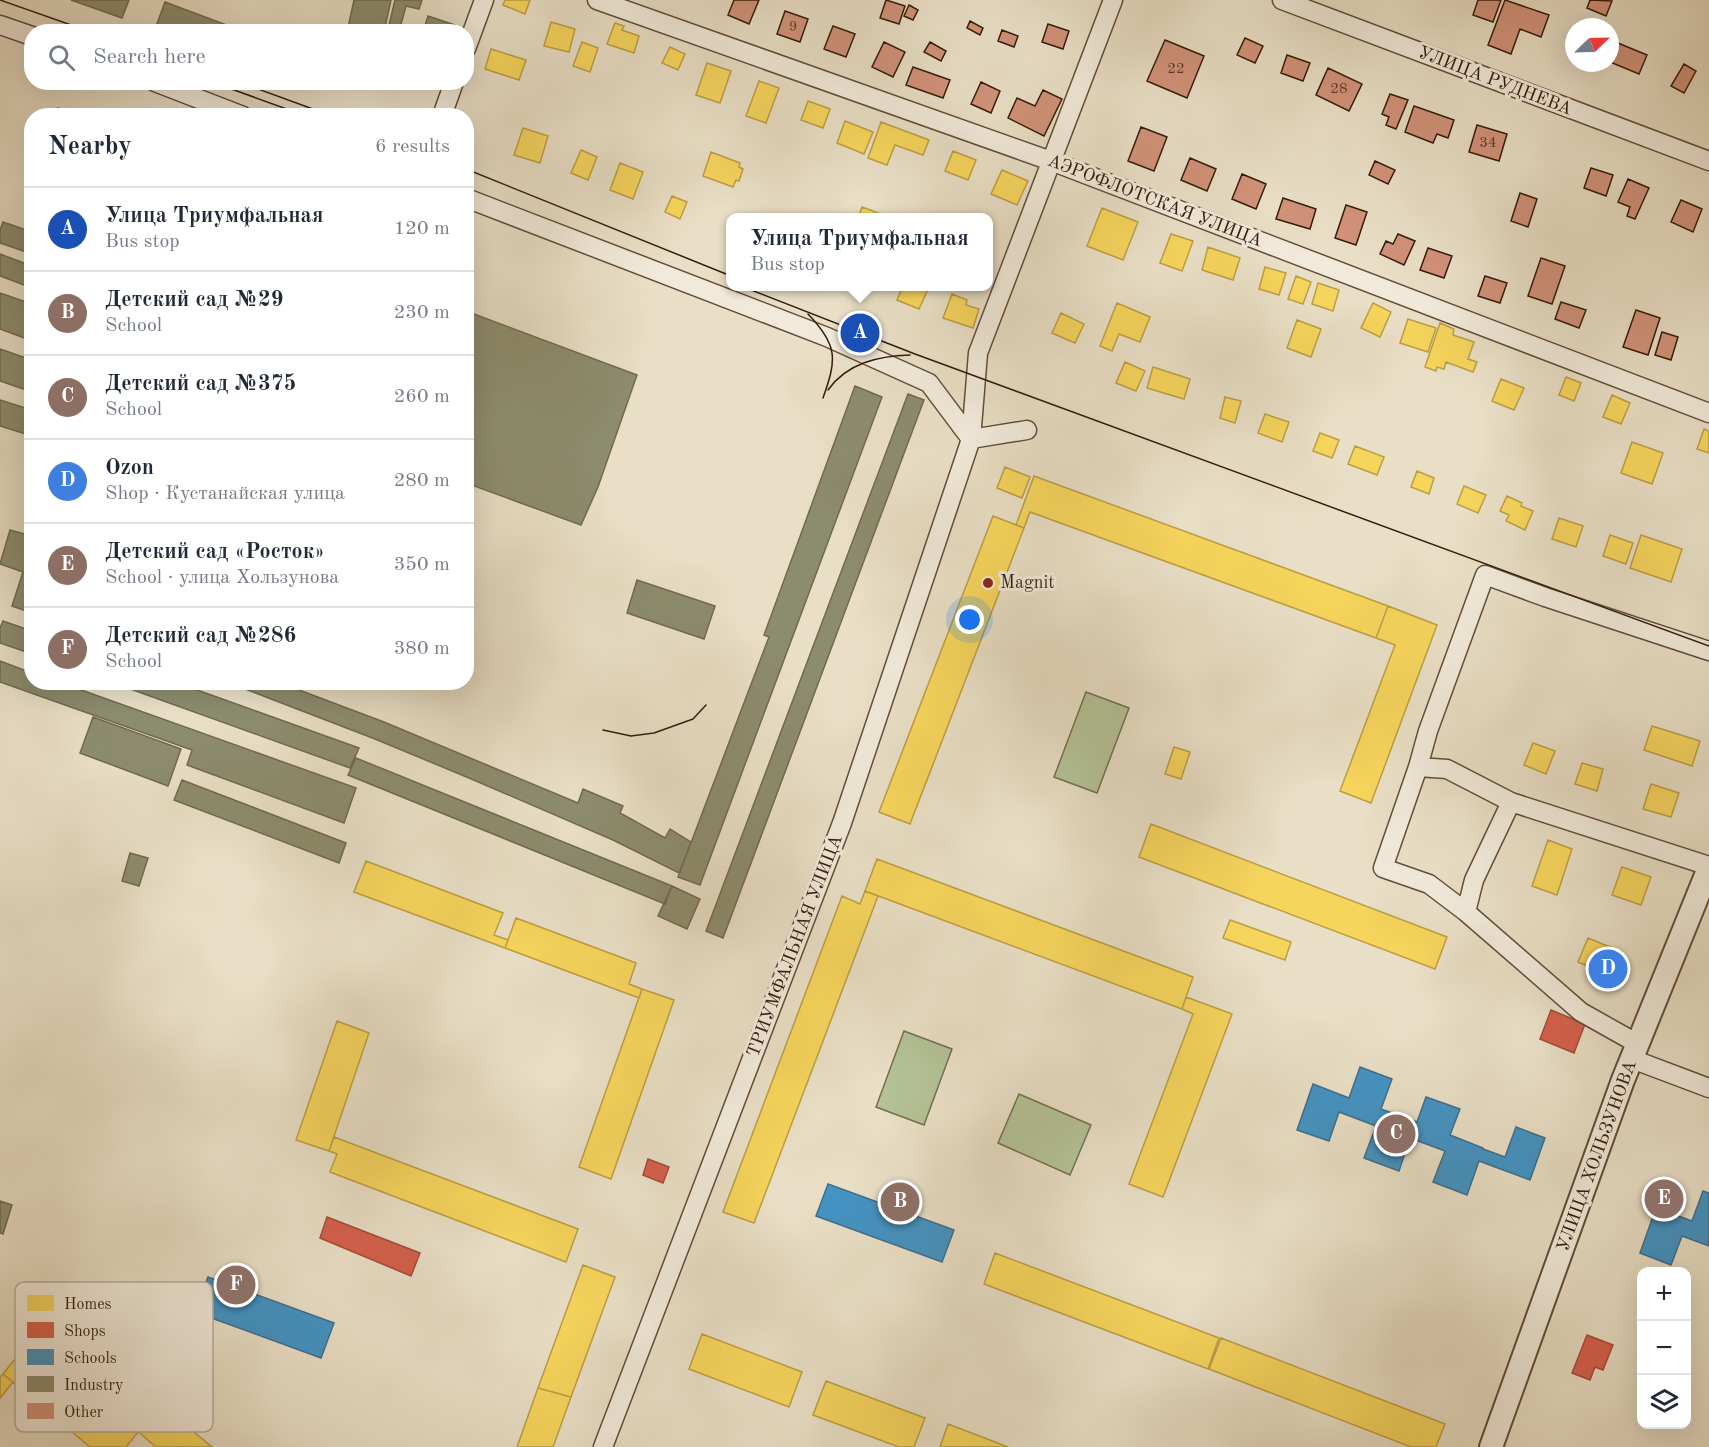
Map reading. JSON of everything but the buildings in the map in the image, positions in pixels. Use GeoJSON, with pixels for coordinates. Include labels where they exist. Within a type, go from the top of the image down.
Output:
{"type":"FeatureCollection","features":[{"type":"Feature","properties":{"kind":"street"},"geometry":{"type":"LineString","coordinates":[[474,27],[484,0]]}},
{"type":"Feature","properties":{"kind":"street","name":"АЭРОФЛОТСКАЯ УЛИЦА"},"geometry":{"type":"LineString","coordinates":[[597,0],[1051,161],[1709,413]]}},
{"type":"Feature","properties":{"kind":"street","name":"ТРИУМФАЛЬНАЯ УЛИЦА"},"geometry":{"type":"LineString","coordinates":[[603,1447],[842,823],[971,439],[978,353],[1113,0]]}},
{"type":"Feature","properties":{"kind":"street","name":"УЛИЦА РУДНЕВА"},"geometry":{"type":"LineString","coordinates":[[1282,0],[1709,161]]}},
{"type":"Feature","properties":{"kind":"street"},"geometry":{"type":"LineString","coordinates":[[0,25],[24,33]]}},
{"type":"Feature","properties":{"kind":"street"},"geometry":{"type":"LineString","coordinates":[[176,90],[222,108]]}},
{"type":"Feature","properties":{"kind":"street"},"geometry":{"type":"LineString","coordinates":[[445,108],[451,90]]}},
{"type":"Feature","properties":{"kind":"street"},"geometry":{"type":"LineString","coordinates":[[474,201],[827,337],[929,383],[971,439],[1027,430]]}},
{"type":"Feature","properties":{"kind":"street"},"geometry":{"type":"LineString","coordinates":[[1709,651],[1485,575],[1428,730],[1418,767],[1383,868],[1429,884],[1466,912],[1581,1012],[1635,1052],[1709,1088]]}},
{"type":"Feature","properties":{"kind":"street"},"geometry":{"type":"LineString","coordinates":[[1418,767],[1446,769],[1511,802],[1709,867]]}},
{"type":"Feature","properties":{"kind":"street"},"geometry":{"type":"LineString","coordinates":[[1466,912],[1474,880],[1511,802]]}},
{"type":"Feature","properties":{"kind":"street","name":"УЛИЦА ХОЛЬЗУНОВА"},"geometry":{"type":"LineString","coordinates":[[1491,1447],[1623,1080],[1709,867]]}},
{"type":"Feature","properties":{"kind":"green space"},"geometry":{"type":"Polygon","coordinates":[[[1086,692],[1129,708],[1097,793],[1054,777],[1086,692]]]}},
{"type":"Feature","properties":{"kind":"green space"},"geometry":{"type":"Polygon","coordinates":[[[904,1031],[952,1049],[924,1125],[876,1107],[904,1031]]]}},
{"type":"Feature","properties":{"kind":"green space"},"geometry":{"type":"Polygon","coordinates":[[[1019,1094],[1091,1125],[1070,1175],[998,1143],[1019,1094]]]}},
{"type":"Feature","properties":{"kind":"tram line"},"geometry":{"type":"LineString","coordinates":[[0,0],[68,24]]}},
{"type":"Feature","properties":{"kind":"tram line"},"geometry":{"type":"LineString","coordinates":[[234,90],[284,108]]}},
{"type":"Feature","properties":{"kind":"tram line"},"geometry":{"type":"LineString","coordinates":[[261,90],[310,108]]}},
{"type":"Feature","properties":{"kind":"tram line"},"geometry":{"type":"LineString","coordinates":[[474,172],[726,274]]}},
{"type":"Feature","properties":{"kind":"tram line"},"geometry":{"type":"LineString","coordinates":[[754,291],[915,354],[1709,646]]}},
{"type":"Feature","properties":{"kind":"tram line"},"geometry":{"type":"LineString","coordinates":[[808,314],[825,335],[832,353],[831,373],[823,398]]}},
{"type":"Feature","properties":{"kind":"tram line"},"geometry":{"type":"LineString","coordinates":[[828,390],[844,373],[854,367],[875,359],[910,355]]}},
{"type":"Feature","properties":{"kind":"tram line"},"geometry":{"type":"LineString","coordinates":[[603,730],[631,736],[654,733],[693,719],[706,705]]}},
{"type":"Feature","properties":{"kind":"place","name":"Улица Триумфальная"},"geometry":{"type":"Point","coordinates":[860,333]}},
{"type":"Feature","properties":{"kind":"place","name":"Magnit"},"geometry":{"type":"Point","coordinates":[988,583]}},
{"type":"Feature","properties":{"kind":"place","name":"Ozon"},"geometry":{"type":"Point","coordinates":[1608,969]}},
{"type":"Feature","properties":{"kind":"place","name":"Детский сад №375"},"geometry":{"type":"Point","coordinates":[1396,1134]}},
{"type":"Feature","properties":{"kind":"place","name":"Детский сад «Росток»"},"geometry":{"type":"Point","coordinates":[1664,1199]}},
{"type":"Feature","properties":{"kind":"place","name":"Детский сад №29"},"geometry":{"type":"Point","coordinates":[900,1202]}},
{"type":"Feature","properties":{"kind":"place","name":"Детский сад №286"},"geometry":{"type":"Point","coordinates":[236,1285]}}]}
